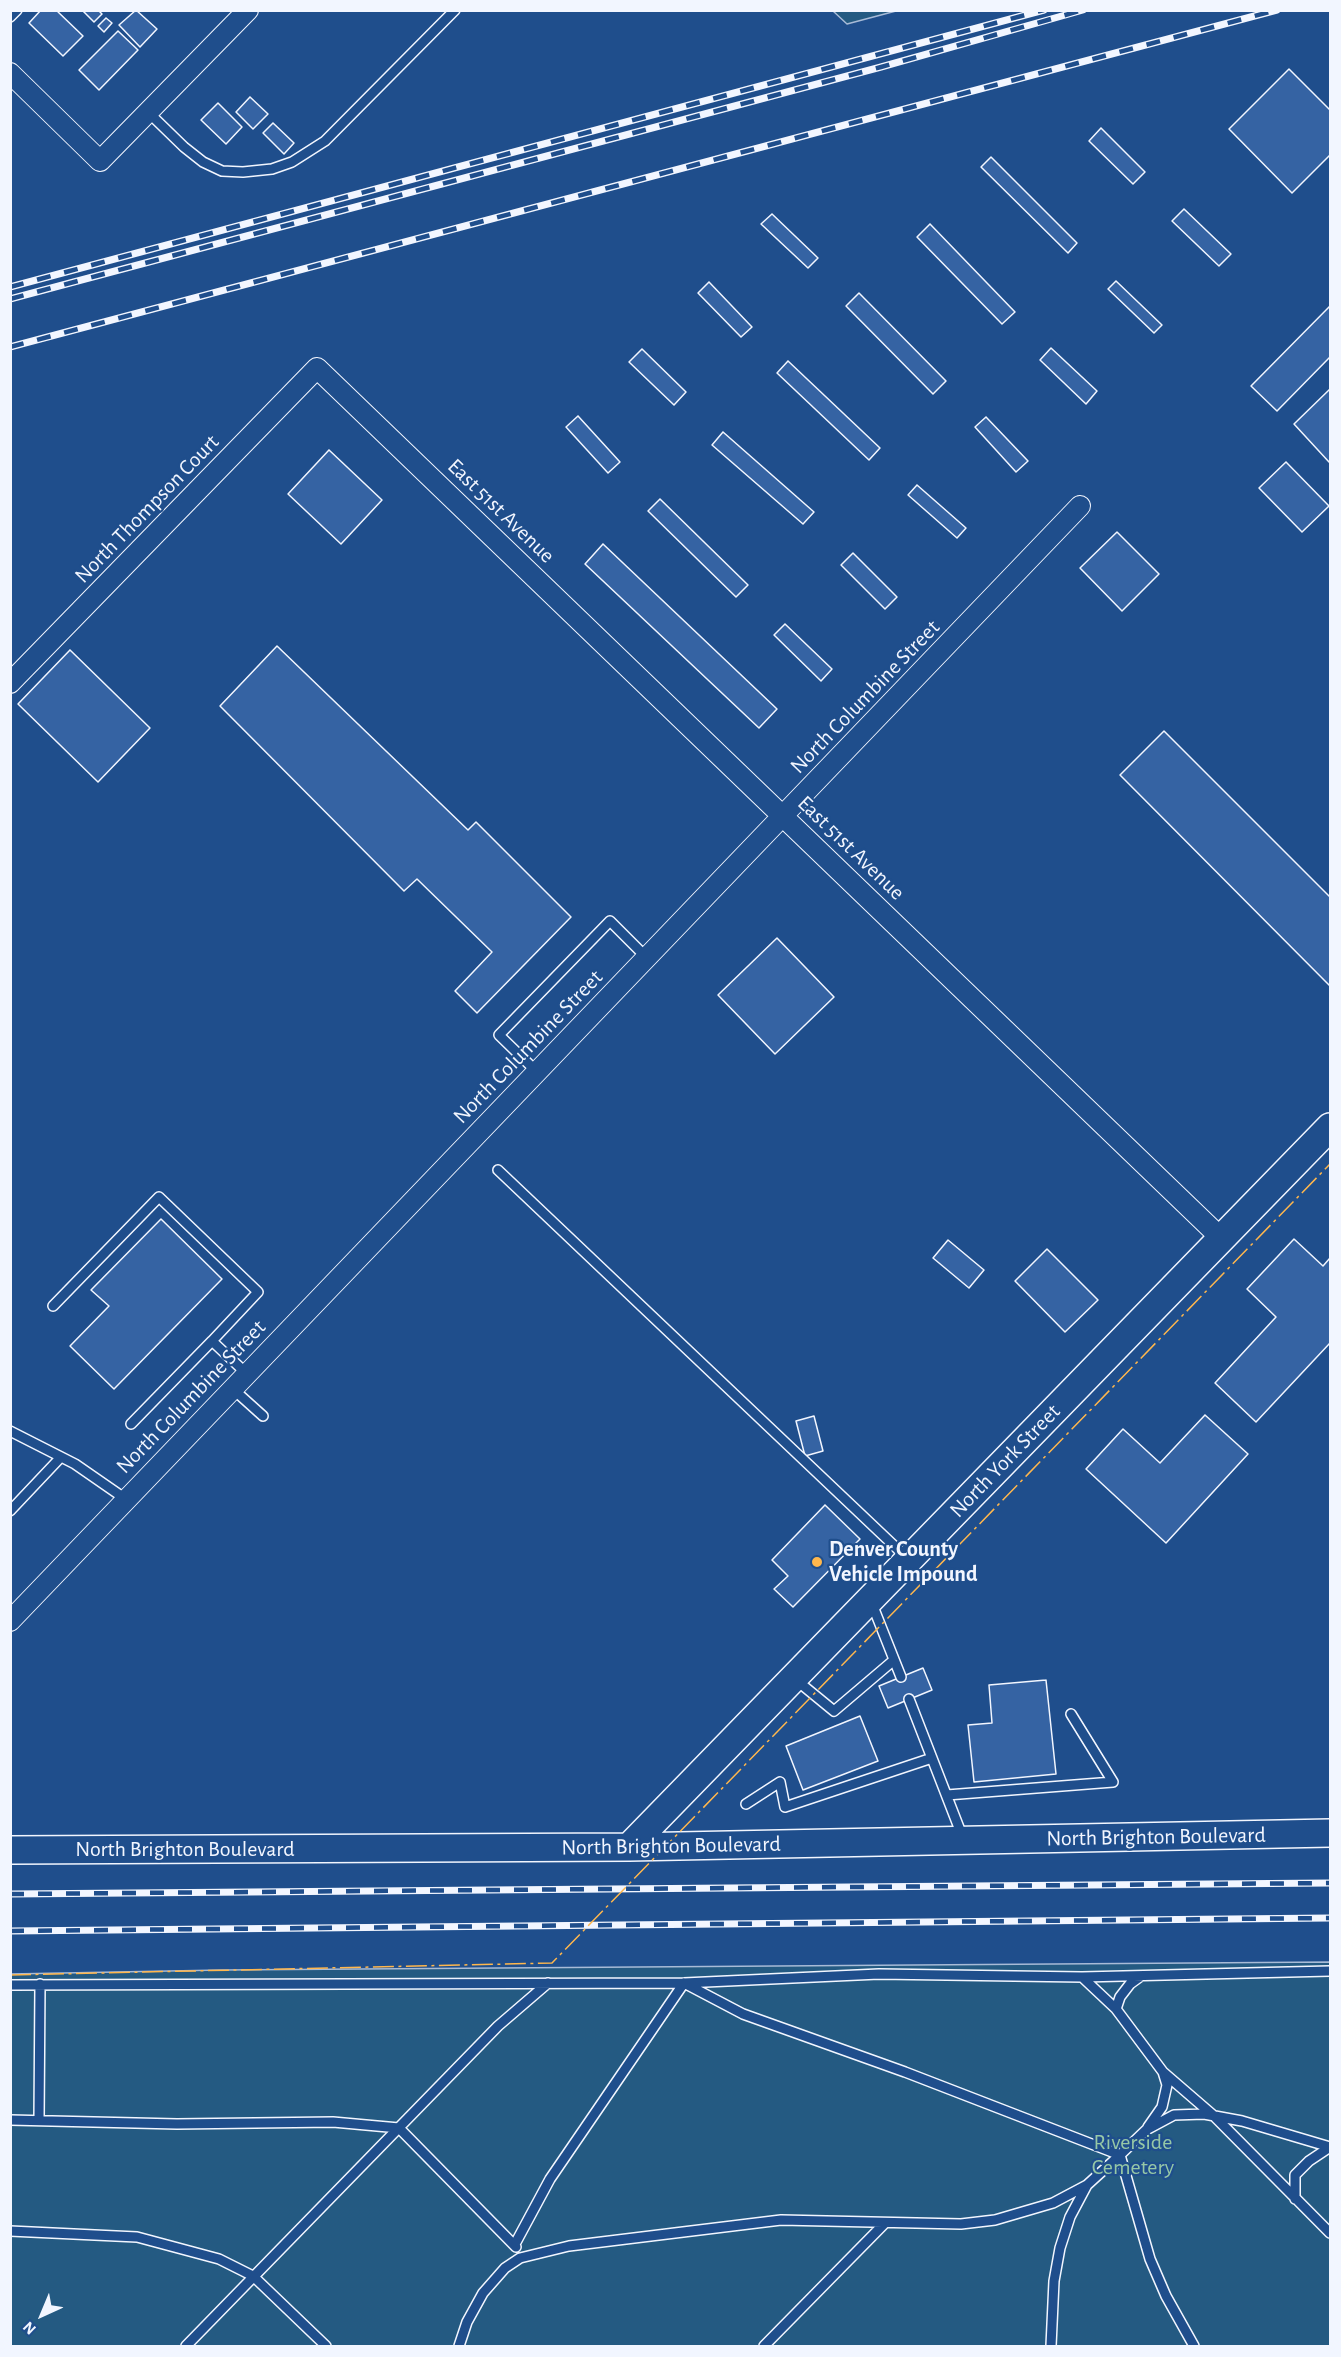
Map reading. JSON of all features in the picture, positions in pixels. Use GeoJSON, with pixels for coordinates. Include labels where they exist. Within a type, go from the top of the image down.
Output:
{"type":"FeatureCollection","features":[{"type":"Feature","properties":{"kind":"main road","name":"North York Street"},"geometry":{"type":"LineString","coordinates":[[628,1847],[1330,1127]]}},
{"type":"Feature","properties":{"kind":"main road","name":"North Brighton Boulevard"},"geometry":{"type":"LineString","coordinates":[[10,1850],[628,1847],[1330,1833]]}},
{"type":"Feature","properties":{"kind":"street"},"geometry":{"type":"LineString","coordinates":[[10,73],[100,161],[249,10]]}},
{"type":"Feature","properties":{"kind":"street","name":"North Thompson Court"},"geometry":{"type":"LineString","coordinates":[[10,683],[318,368]]}},
{"type":"Feature","properties":{"kind":"street","name":"East 51st Avenue"},"geometry":{"type":"LineString","coordinates":[[318,368],[1222,1239]]}},
{"type":"Feature","properties":{"kind":"street","name":"North Columbine Street"},"geometry":{"type":"LineString","coordinates":[[10,1621],[1080,506]]}},
{"type":"Feature","properties":{"kind":"lane"},"geometry":{"type":"LineString","coordinates":[[10,17],[17,10]]}},
{"type":"Feature","properties":{"kind":"lane"},"geometry":{"type":"LineString","coordinates":[[148,112],[184,147],[203,162],[222,171],[243,172],[272,169],[292,162],[325,141],[455,10]]}},
{"type":"Feature","properties":{"kind":"lane"},"geometry":{"type":"LineString","coordinates":[[536,1071],[499,1035],[610,921],[648,958]]}},
{"type":"Feature","properties":{"kind":"lane"},"geometry":{"type":"LineString","coordinates":[[498,1170],[908,1559]]}},
{"type":"Feature","properties":{"kind":"lane"},"geometry":{"type":"LineString","coordinates":[[52,1306],[159,1197],[258,1292],[130,1424]]}},
{"type":"Feature","properties":{"kind":"lane"},"geometry":{"type":"LineString","coordinates":[[212,1341],[247,1374]]}},
{"type":"Feature","properties":{"kind":"lane"},"geometry":{"type":"LineString","coordinates":[[233,1389],[263,1416]]}},
{"type":"Feature","properties":{"kind":"lane"},"geometry":{"type":"LineString","coordinates":[[10,1431],[62,1457],[127,1500]]}},
{"type":"Feature","properties":{"kind":"lane"},"geometry":{"type":"LineString","coordinates":[[10,1511],[62,1457]]}},
{"type":"Feature","properties":{"kind":"lane"},"geometry":{"type":"LineString","coordinates":[[870,1599],[901,1677]]}},
{"type":"Feature","properties":{"kind":"lane"},"geometry":{"type":"LineString","coordinates":[[793,1677],[834,1711],[894,1660]]}},
{"type":"Feature","properties":{"kind":"lane"},"geometry":{"type":"LineString","coordinates":[[909,1699],[964,1841]]}},
{"type":"Feature","properties":{"kind":"lane"},"geometry":{"type":"LineString","coordinates":[[947,1796],[1113,1782],[1071,1714]]}},
{"type":"Feature","properties":{"kind":"lane"},"geometry":{"type":"LineString","coordinates":[[746,1804],[780,1782],[785,1807],[932,1758]]}},
{"type":"Feature","properties":{"kind":"lane"},"geometry":{"type":"LineString","coordinates":[[10,1984],[684,1983],[879,1974],[1082,1977],[1330,1971]]}},
{"type":"Feature","properties":{"kind":"lane"},"geometry":{"type":"LineString","coordinates":[[1116,2009],[1120,1997],[1130,1984],[1143,1975]]}},
{"type":"Feature","properties":{"kind":"lane"},"geometry":{"type":"LineString","coordinates":[[1082,1977],[1116,2009],[1163,2072],[1214,2116],[1330,2233]]}},
{"type":"Feature","properties":{"kind":"lane"},"geometry":{"type":"LineString","coordinates":[[186,2346],[498,2026],[548,1983]]}},
{"type":"Feature","properties":{"kind":"lane"},"geometry":{"type":"LineString","coordinates":[[684,1983],[743,2014],[905,2072],[1120,2155]]}},
{"type":"Feature","properties":{"kind":"lane"},"geometry":{"type":"LineString","coordinates":[[514,2244],[550,2179],[684,1983]]}},
{"type":"Feature","properties":{"kind":"lane"},"geometry":{"type":"LineString","coordinates":[[39,2120],[40,1984]]}},
{"type":"Feature","properties":{"kind":"lane"},"geometry":{"type":"LineString","coordinates":[[459,2346],[467,2322],[483,2294],[505,2268],[520,2258],[569,2246],[781,2220],[961,2224],[995,2220],[1053,2203],[1087,2185],[1146,2130],[1162,2107],[1167,2085],[1163,2072]]}},
{"type":"Feature","properties":{"kind":"lane"},"geometry":{"type":"LineString","coordinates":[[1146,2130],[1174,2115],[1214,2116],[1330,2147]]}},
{"type":"Feature","properties":{"kind":"lane"},"geometry":{"type":"LineString","coordinates":[[10,2120],[177,2124],[333,2122],[399,2128],[514,2244],[520,2258]]}},
{"type":"Feature","properties":{"kind":"lane"},"geometry":{"type":"LineString","coordinates":[[1295,2199],[1295,2175],[1309,2161],[1330,2147]]}},
{"type":"Feature","properties":{"kind":"lane"},"geometry":{"type":"LineString","coordinates":[[1120,2155],[1150,2259],[1166,2296],[1194,2346]]}},
{"type":"Feature","properties":{"kind":"lane"},"geometry":{"type":"LineString","coordinates":[[1051,2346],[1054,2281],[1060,2248],[1070,2217],[1087,2185]]}},
{"type":"Feature","properties":{"kind":"lane"},"geometry":{"type":"LineString","coordinates":[[764,2346],[885,2223]]}},
{"type":"Feature","properties":{"kind":"lane"},"geometry":{"type":"LineString","coordinates":[[10,2231],[50,2231],[137,2237],[219,2259],[253,2276],[326,2346]]}},
{"type":"Feature","properties":{"kind":"green space"},"geometry":{"type":"Polygon","coordinates":[[[833,11],[896,11],[847,24],[833,11]]]}},
{"type":"Feature","properties":{"kind":"green space","name":"Riverside Cemetery"},"geometry":{"type":"Polygon","coordinates":[[[1330,1962],[1330,2346],[11,2346],[10,1974],[222,1970],[1330,1962]]]}},
{"type":"Feature","properties":{"kind":"building"},"geometry":{"type":"Polygon","coordinates":[[[41,10],[56,10],[83,36],[63,56],[29,23],[41,10]]]}},
{"type":"Feature","properties":{"kind":"building"},"geometry":{"type":"Polygon","coordinates":[[[82,10],[98,10],[102,14],[94,22],[82,10]]]}},
{"type":"Feature","properties":{"kind":"building"},"geometry":{"type":"Polygon","coordinates":[[[136,10],[157,29],[140,47],[119,25],[136,10]]]}},
{"type":"Feature","properties":{"kind":"building"},"geometry":{"type":"Polygon","coordinates":[[[106,18],[112,23],[104,32],[98,26],[106,18]]]}},
{"type":"Feature","properties":{"kind":"building"},"geometry":{"type":"Polygon","coordinates":[[[118,31],[138,50],[99,90],[79,70],[118,31]]]}},
{"type":"Feature","properties":{"kind":"building"},"geometry":{"type":"Polygon","coordinates":[[[1289,69],[1330,110],[1330,155],[1292,193],[1229,129],[1289,69]]]}},
{"type":"Feature","properties":{"kind":"building"},"geometry":{"type":"Polygon","coordinates":[[[250,97],[268,114],[253,129],[236,112],[250,97]]]}},
{"type":"Feature","properties":{"kind":"building"},"geometry":{"type":"Polygon","coordinates":[[[218,103],[242,127],[226,144],[201,120],[218,103]]]}},
{"type":"Feature","properties":{"kind":"building"},"geometry":{"type":"Polygon","coordinates":[[[273,123],[294,143],[284,154],[263,133],[273,123]]]}},
{"type":"Feature","properties":{"kind":"building"},"geometry":{"type":"Polygon","coordinates":[[[1101,128],[1145,172],[1133,184],[1089,141],[1101,128]]]}},
{"type":"Feature","properties":{"kind":"building"},"geometry":{"type":"Polygon","coordinates":[[[991,157],[1077,243],[1068,253],[981,167],[991,157]]]}},
{"type":"Feature","properties":{"kind":"building"},"geometry":{"type":"Polygon","coordinates":[[[1184,209],[1231,254],[1219,266],[1172,221],[1184,209]]]}},
{"type":"Feature","properties":{"kind":"building"},"geometry":{"type":"Polygon","coordinates":[[[772,214],[818,258],[808,268],[761,224],[772,214]]]}},
{"type":"Feature","properties":{"kind":"building"},"geometry":{"type":"Polygon","coordinates":[[[930,224],[1015,312],[1002,324],[917,237],[930,224]]]}},
{"type":"Feature","properties":{"kind":"building"},"geometry":{"type":"Polygon","coordinates":[[[1116,281],[1162,325],[1154,333],[1108,289],[1116,281]]]}},
{"type":"Feature","properties":{"kind":"building"},"geometry":{"type":"Polygon","coordinates":[[[709,282],[752,327],[741,337],[698,293],[709,282]]]}},
{"type":"Feature","properties":{"kind":"building"},"geometry":{"type":"Polygon","coordinates":[[[859,293],[946,381],[933,394],[846,306],[859,293]]]}},
{"type":"Feature","properties":{"kind":"building"},"geometry":{"type":"Polygon","coordinates":[[[1330,306],[1330,357],[1277,411],[1251,386],[1330,306]]]}},
{"type":"Feature","properties":{"kind":"building"},"geometry":{"type":"Polygon","coordinates":[[[1051,348],[1097,391],[1086,404],[1040,360],[1051,348]]]}},
{"type":"Feature","properties":{"kind":"building"},"geometry":{"type":"Polygon","coordinates":[[[642,349],[686,392],[674,405],[629,362],[642,349]]]}},
{"type":"Feature","properties":{"kind":"building"},"geometry":{"type":"Polygon","coordinates":[[[788,361],[880,448],[869,460],[777,373],[788,361]]]}},
{"type":"Feature","properties":{"kind":"building"},"geometry":{"type":"Polygon","coordinates":[[[1330,389],[1330,460],[1329,462],[1294,424],[1330,389]]]}},
{"type":"Feature","properties":{"kind":"building"},"geometry":{"type":"Polygon","coordinates":[[[578,416],[620,462],[608,473],[566,427],[578,416]]]}},
{"type":"Feature","properties":{"kind":"building"},"geometry":{"type":"Polygon","coordinates":[[[986,417],[1028,461],[1016,472],[975,427],[986,417]]]}},
{"type":"Feature","properties":{"kind":"building"},"geometry":{"type":"Polygon","coordinates":[[[723,432],[814,512],[803,524],[712,445],[723,432]]]}},
{"type":"Feature","properties":{"kind":"building"},"geometry":{"type":"Polygon","coordinates":[[[329,450],[382,500],[341,544],[288,494],[329,450]]]}},
{"type":"Feature","properties":{"kind":"building"},"geometry":{"type":"Polygon","coordinates":[[[1286,462],[1329,506],[1302,532],[1259,488],[1286,462]]]}},
{"type":"Feature","properties":{"kind":"building"},"geometry":{"type":"Polygon","coordinates":[[[917,485],[966,528],[957,538],[908,495],[917,485]]]}},
{"type":"Feature","properties":{"kind":"building"},"geometry":{"type":"Polygon","coordinates":[[[660,499],[748,585],[736,597],[648,511],[660,499]]]}},
{"type":"Feature","properties":{"kind":"building"},"geometry":{"type":"Polygon","coordinates":[[[1117,532],[1159,574],[1122,611],[1080,568],[1117,532]]]}},
{"type":"Feature","properties":{"kind":"building"},"geometry":{"type":"Polygon","coordinates":[[[603,544],[777,709],[759,728],[585,564],[603,544]]]}},
{"type":"Feature","properties":{"kind":"building"},"geometry":{"type":"Polygon","coordinates":[[[853,553],[897,597],[885,609],[841,565],[853,553]]]}},
{"type":"Feature","properties":{"kind":"building"},"geometry":{"type":"Polygon","coordinates":[[[785,624],[832,669],[821,681],[774,635],[785,624]]]}},
{"type":"Feature","properties":{"kind":"building"},"geometry":{"type":"Polygon","coordinates":[[[277,646],[468,830],[476,822],[571,917],[477,1013],[455,991],[492,952],[417,879],[404,891],[220,706],[277,646]]]}},
{"type":"Feature","properties":{"kind":"building"},"geometry":{"type":"Polygon","coordinates":[[[70,650],[150,728],[98,782],[18,704],[70,650]]]}},
{"type":"Feature","properties":{"kind":"building"},"geometry":{"type":"Polygon","coordinates":[[[1164,731],[1330,897],[1330,986],[1120,775],[1164,731]]]}},
{"type":"Feature","properties":{"kind":"building"},"geometry":{"type":"Polygon","coordinates":[[[777,938],[834,997],[775,1054],[718,995],[777,938]]]}},
{"type":"Feature","properties":{"kind":"building"},"geometry":{"type":"Polygon","coordinates":[[[161,1219],[222,1279],[114,1389],[70,1346],[109,1306],[91,1290],[161,1219]]]}},
{"type":"Feature","properties":{"kind":"building"},"geometry":{"type":"Polygon","coordinates":[[[1294,1239],[1323,1266],[1330,1258],[1330,1343],[1256,1422],[1215,1383],[1276,1317],[1247,1289],[1294,1239]]]}},
{"type":"Feature","properties":{"kind":"building"},"geometry":{"type":"Polygon","coordinates":[[[948,1240],[984,1270],[969,1288],[933,1258],[948,1240]]]}},
{"type":"Feature","properties":{"kind":"building"},"geometry":{"type":"Polygon","coordinates":[[[1047,1249],[1098,1300],[1065,1332],[1015,1281],[1047,1249]]]}},
{"type":"Feature","properties":{"kind":"building"},"geometry":{"type":"Polygon","coordinates":[[[1205,1415],[1248,1454],[1166,1543],[1086,1469],[1123,1429],[1160,1463],[1205,1415]]]}},
{"type":"Feature","properties":{"kind":"building"},"geometry":{"type":"Polygon","coordinates":[[[814,1416],[823,1451],[805,1456],[796,1421],[814,1416]]]}},
{"type":"Feature","properties":{"kind":"building"},"geometry":{"type":"Polygon","coordinates":[[[825,1505],[860,1539],[793,1607],[774,1589],[788,1576],[772,1560],[825,1505]]]}},
{"type":"Feature","properties":{"kind":"building"},"geometry":{"type":"Polygon","coordinates":[[[923,1668],[932,1690],[888,1708],[879,1686],[923,1668]]]}},
{"type":"Feature","properties":{"kind":"building"},"geometry":{"type":"Polygon","coordinates":[[[1046,1680],[1056,1774],[974,1782],[968,1725],[992,1723],[989,1685],[1046,1680]]]}},
{"type":"Feature","properties":{"kind":"building"},"geometry":{"type":"Polygon","coordinates":[[[860,1716],[878,1761],[803,1790],[786,1746],[860,1716]]]}},
{"type":"Feature","properties":{"kind":"railway"},"geometry":{"type":"LineString","coordinates":[[10,287],[1044,10]]}},
{"type":"Feature","properties":{"kind":"railway"},"geometry":{"type":"LineString","coordinates":[[10,299],[881,67],[1083,10]]}},
{"type":"Feature","properties":{"kind":"railway"},"geometry":{"type":"LineString","coordinates":[[10,347],[1277,10]]}},
{"type":"Feature","properties":{"kind":"railway"},"geometry":{"type":"LineString","coordinates":[[10,1894],[1330,1883]]}},
{"type":"Feature","properties":{"kind":"railway"},"geometry":{"type":"LineString","coordinates":[[10,1931],[1330,1918]]}},
{"type":"Feature","properties":{"kind":"power"},"geometry":{"type":"LineString","coordinates":[[10,1975],[552,1963],[1330,1164]]}},
{"type":"Feature","properties":{"kind":"place","name":"Denver County Vehicle Impound"},"geometry":{"type":"Point","coordinates":[817,1562]}}]}
